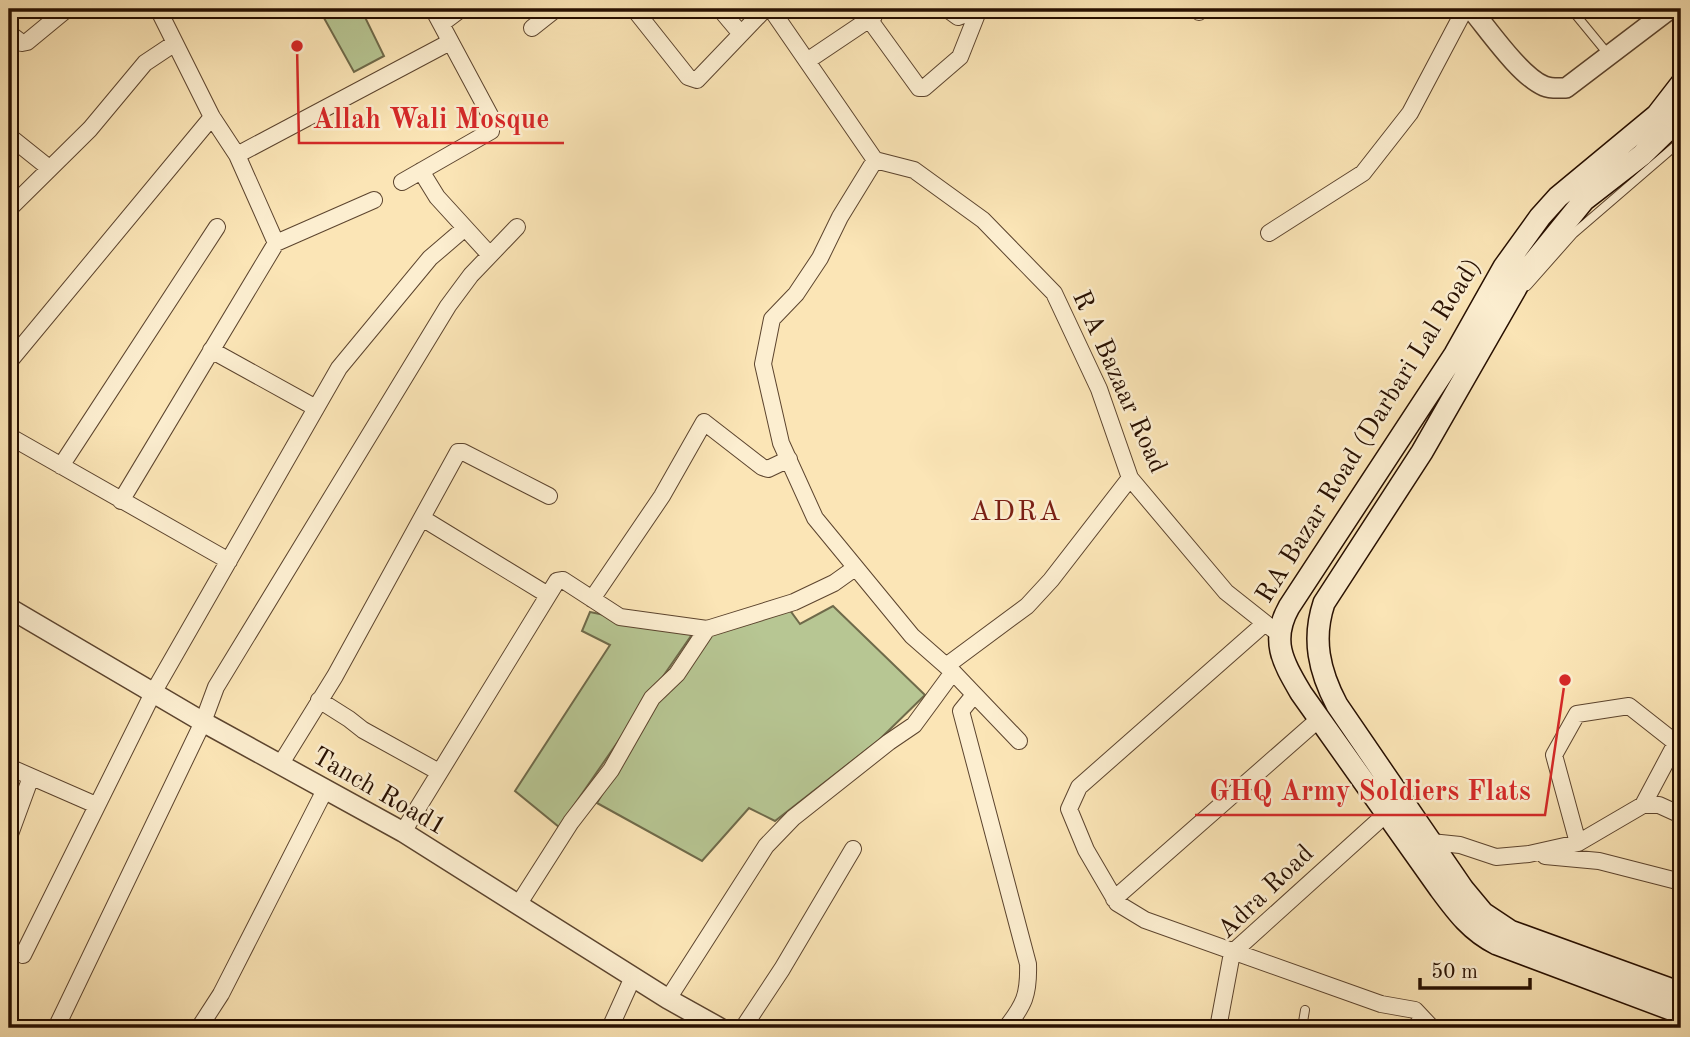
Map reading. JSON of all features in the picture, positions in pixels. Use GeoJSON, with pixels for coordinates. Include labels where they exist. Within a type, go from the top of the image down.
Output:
{"type":"FeatureCollection","features":[{"type":"Feature","properties":{"kind":"main road","name":"RA Bazar Road (Darbari Lal Road)"},"geometry":{"type":"LineString","coordinates":[[1681,85],[1657,115],[1558,197],[1511,257],[1455,354],[1282,620],[1272,629],[1284,664],[1319,719],[1460,916],[1481,936],[1681,1013]]}},
{"type":"Feature","properties":{"kind":"main road","name":"RA Bazar Road (Darbari Lal Road)"},"geometry":{"type":"LineString","coordinates":[[1681,117],[1643,155],[1584,200],[1524,274],[1422,452],[1324,603],[1317,629],[1320,663],[1336,705],[1463,889],[1483,913],[1495,923],[1532,940],[1681,993]]}},
{"type":"Feature","properties":{"kind":"street"},"geometry":{"type":"LineString","coordinates":[[9,38],[14,37],[25,44],[67,9]]}},
{"type":"Feature","properties":{"kind":"street"},"geometry":{"type":"LineString","coordinates":[[158,9],[212,117],[237,155],[276,243]]}},
{"type":"Feature","properties":{"kind":"street"},"geometry":{"type":"LineString","coordinates":[[402,182],[491,131],[492,119],[433,9]]}},
{"type":"Feature","properties":{"kind":"street"},"geometry":{"type":"LineString","coordinates":[[441,24],[461,9]]}},
{"type":"Feature","properties":{"kind":"street"},"geometry":{"type":"LineString","coordinates":[[532,29],[556,9]]}},
{"type":"Feature","properties":{"kind":"street"},"geometry":{"type":"LineString","coordinates":[[634,9],[693,80],[697,80],[765,9]]}},
{"type":"Feature","properties":{"kind":"street"},"geometry":{"type":"LineString","coordinates":[[720,9],[741,34]]}},
{"type":"Feature","properties":{"kind":"street"},"geometry":{"type":"LineString","coordinates":[[771,9],[875,160],[839,217],[820,258],[796,294],[772,319],[763,364],[781,443],[815,518],[912,636],[950,669],[1019,741]]}},
{"type":"Feature","properties":{"kind":"street"},"geometry":{"type":"LineString","coordinates":[[947,9],[958,17],[972,9]]}},
{"type":"Feature","properties":{"kind":"street"},"geometry":{"type":"LineString","coordinates":[[807,61],[872,14],[919,88],[924,88],[960,57],[979,9]]}},
{"type":"Feature","properties":{"kind":"street"},"geometry":{"type":"LineString","coordinates":[[1269,233],[1363,173],[1410,113],[1465,9]]}},
{"type":"Feature","properties":{"kind":"street"},"geometry":{"type":"LineString","coordinates":[[1471,9],[1514,61],[1542,85],[1566,88],[1670,9]]}},
{"type":"Feature","properties":{"kind":"street"},"geometry":{"type":"LineString","coordinates":[[237,155],[450,42]]}},
{"type":"Feature","properties":{"kind":"street"},"geometry":{"type":"LineString","coordinates":[[9,209],[90,129],[145,63],[175,43]]}},
{"type":"Feature","properties":{"kind":"street"},"geometry":{"type":"LineString","coordinates":[[9,362],[212,117]]}},
{"type":"Feature","properties":{"kind":"street"},"geometry":{"type":"LineString","coordinates":[[9,136],[49,168]]}},
{"type":"Feature","properties":{"kind":"street","name":"R A Bazaar Road"},"geometry":{"type":"LineString","coordinates":[[875,160],[914,170],[973,212],[1054,293],[1099,389],[1130,478],[1226,592],[1272,629]]}},
{"type":"Feature","properties":{"kind":"street"},"geometry":{"type":"LineString","coordinates":[[421,171],[437,197],[489,254]]}},
{"type":"Feature","properties":{"kind":"street"},"geometry":{"type":"LineString","coordinates":[[121,501],[276,243],[374,200]]}},
{"type":"Feature","properties":{"kind":"street"},"geometry":{"type":"LineString","coordinates":[[61,466],[217,227]]}},
{"type":"Feature","properties":{"kind":"street"},"geometry":{"type":"LineString","coordinates":[[56,1028],[203,722],[216,687],[448,306],[489,254],[517,227]]}},
{"type":"Feature","properties":{"kind":"street"},"geometry":{"type":"LineString","coordinates":[[23,955],[153,693],[339,368],[430,258],[465,228]]}},
{"type":"Feature","properties":{"kind":"street"},"geometry":{"type":"LineString","coordinates":[[211,350],[316,408]]}},
{"type":"Feature","properties":{"kind":"street"},"geometry":{"type":"LineString","coordinates":[[592,599],[662,496],[705,422],[762,467],[768,469],[789,459]]}},
{"type":"Feature","properties":{"kind":"street"},"geometry":{"type":"LineString","coordinates":[[9,436],[229,561]]}},
{"type":"Feature","properties":{"kind":"street"},"geometry":{"type":"LineString","coordinates":[[280,765],[458,452],[463,452],[549,496]]}},
{"type":"Feature","properties":{"kind":"street"},"geometry":{"type":"LineString","coordinates":[[668,999],[766,846],[793,818],[889,741],[914,725],[950,669],[1027,606],[1051,580],[1130,478]]}},
{"type":"Feature","properties":{"kind":"street"},"geometry":{"type":"LineString","coordinates":[[422,518],[548,595]]}},
{"type":"Feature","properties":{"kind":"street"},"geometry":{"type":"LineString","coordinates":[[402,832],[557,581],[563,580],[620,617],[708,629],[794,601],[834,583],[855,568]]}},
{"type":"Feature","properties":{"kind":"street","name":"Tanch Road1"},"geometry":{"type":"LineString","coordinates":[[9,608],[203,722],[402,832],[668,999],[720,1028]]}},
{"type":"Feature","properties":{"kind":"street"},"geometry":{"type":"LineString","coordinates":[[518,905],[570,822],[611,770],[652,698],[677,674],[708,629]]}},
{"type":"Feature","properties":{"kind":"street"},"geometry":{"type":"LineString","coordinates":[[1272,629],[1079,787],[1069,809],[1086,850],[1114,899],[1145,920],[1381,1004],[1415,1010],[1433,1028]]}},
{"type":"Feature","properties":{"kind":"street"},"geometry":{"type":"LineString","coordinates":[[974,695],[961,711],[1028,964],[1029,985],[1026,1000],[1006,1028]]}},
{"type":"Feature","properties":{"kind":"street"},"geometry":{"type":"LineString","coordinates":[[319,700],[363,730],[439,772]]}},
{"type":"Feature","properties":{"kind":"street"},"geometry":{"type":"LineString","coordinates":[[1578,844],[1554,755],[1577,714],[1629,706],[1679,744],[1643,806]]}},
{"type":"Feature","properties":{"kind":"street"},"geometry":{"type":"LineString","coordinates":[[1114,899],[1319,719]]}},
{"type":"Feature","properties":{"kind":"street"},"geometry":{"type":"LineString","coordinates":[[9,767],[96,805]]}},
{"type":"Feature","properties":{"kind":"street"},"geometry":{"type":"LineString","coordinates":[[9,837],[31,777]]}},
{"type":"Feature","properties":{"kind":"street"},"geometry":{"type":"LineString","coordinates":[[200,1028],[221,994],[325,790]]}},
{"type":"Feature","properties":{"kind":"street"},"geometry":{"type":"LineString","coordinates":[[1431,842],[1460,845],[1496,857],[1529,854],[1578,844],[1643,806],[1659,805],[1681,815]]}},
{"type":"Feature","properties":{"kind":"street","name":"Adra Road"},"geometry":{"type":"LineString","coordinates":[[1218,1028],[1232,953],[1387,813]]}},
{"type":"Feature","properties":{"kind":"street"},"geometry":{"type":"LineString","coordinates":[[743,1028],[782,969],[853,849]]}},
{"type":"Feature","properties":{"kind":"street"},"geometry":{"type":"LineString","coordinates":[[1529,854],[1599,861],[1681,883]]}},
{"type":"Feature","properties":{"kind":"street"},"geometry":{"type":"LineString","coordinates":[[610,1028],[633,977]]}},
{"type":"Feature","properties":{"kind":"lane"},"geometry":{"type":"LineString","coordinates":[[1571,9],[1608,54]]}},
{"type":"Feature","properties":{"kind":"lane"},"geometry":{"type":"LineString","coordinates":[[1502,314],[1573,234],[1681,141]]}},
{"type":"Feature","properties":{"kind":"lane"},"geometry":{"type":"LineString","coordinates":[[1302,1028],[1305,1010]]}},
{"type":"Feature","properties":{"kind":"green space"},"geometry":{"type":"Polygon","coordinates":[[[319,9],[361,9],[384,56],[354,72],[319,9]]]}},
{"type":"Feature","properties":{"kind":"green space"},"geometry":{"type":"Polygon","coordinates":[[[833,606],[925,695],[879,740],[775,821],[749,808],[702,861],[597,803],[656,701],[714,632],[789,609],[800,624],[833,606]]]}},
{"type":"Feature","properties":{"kind":"green space"},"geometry":{"type":"Polygon","coordinates":[[[590,612],[693,633],[559,827],[515,791],[610,645],[582,631],[590,612]]]}},
{"type":"Feature","properties":{"kind":"place","name":"Allah Wali Mosque"},"geometry":{"type":"Point","coordinates":[297,46]}},
{"type":"Feature","properties":{"kind":"place","name":"GHQ Army Soldiers Flats"},"geometry":{"type":"Point","coordinates":[1565,680]}},
{"type":"Feature","properties":{"kind":"district","name":"ADRA"},"geometry":{"type":"Point","coordinates":[1016,513]}}]}
